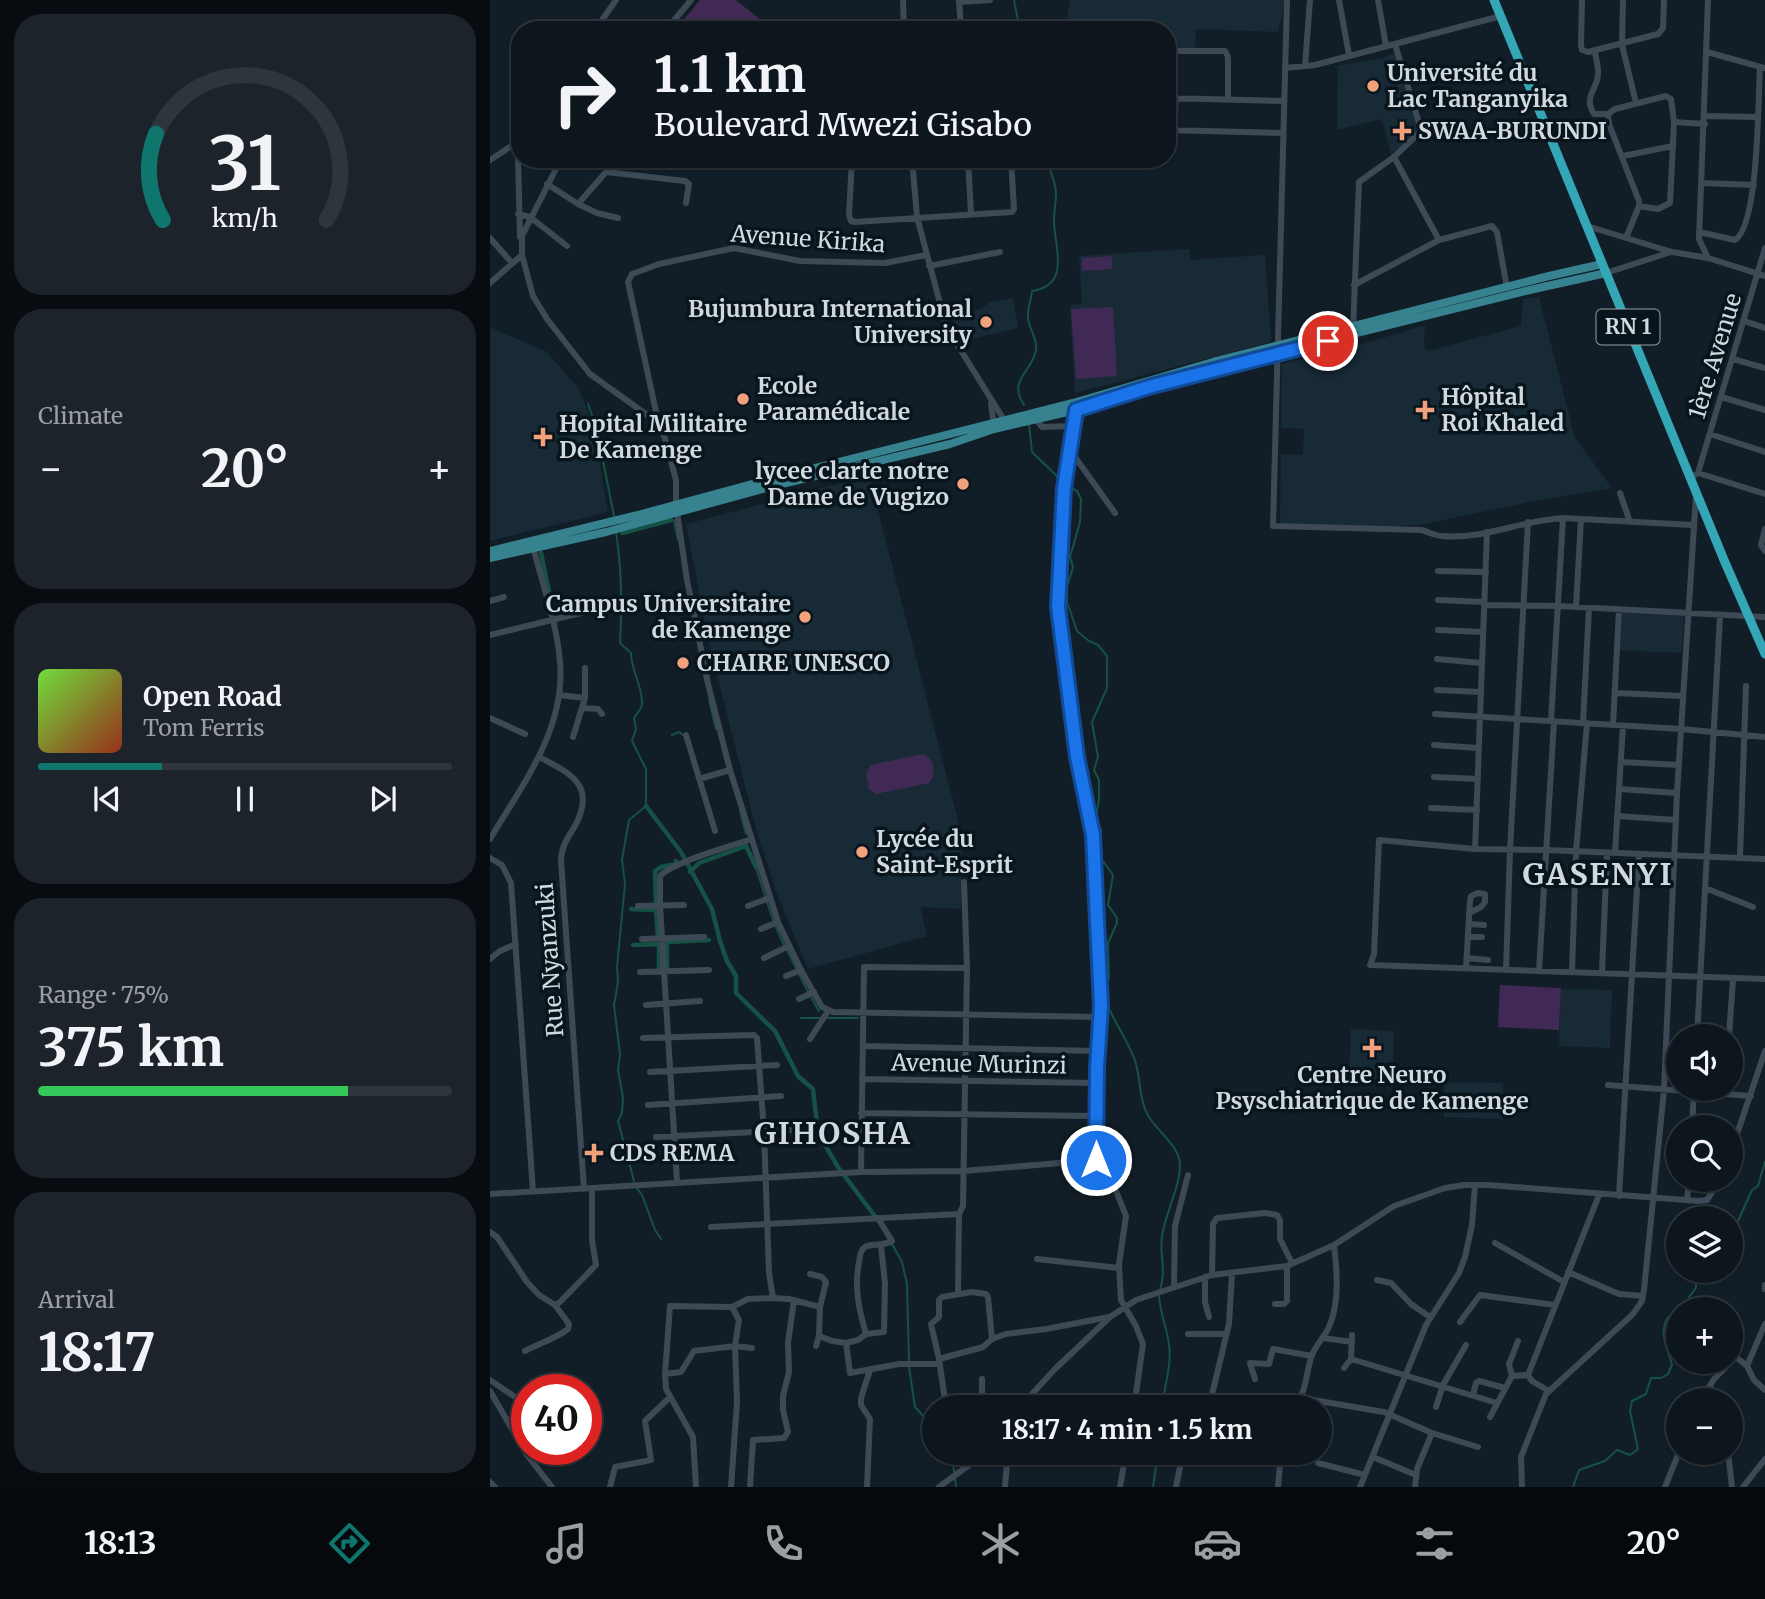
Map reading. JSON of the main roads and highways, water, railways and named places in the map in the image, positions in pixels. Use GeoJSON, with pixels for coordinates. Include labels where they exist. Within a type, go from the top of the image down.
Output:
{"type":"FeatureCollection","features":[{"type":"Feature","properties":{"kind":"highway","name":"RN 1"},"geometry":{"type":"LineString","coordinates":[[1494,0],[1604,269],[1694,475],[1696,493],[1765,654]]}},
{"type":"Feature","properties":{"kind":"main road"},"geometry":{"type":"LineString","coordinates":[[490,551],[606,528],[850,463],[950,444],[993,426],[1074,406],[1213,362],[1354,331],[1507,288],[1604,269]]}},
{"type":"Feature","properties":{"kind":"main road"},"geometry":{"type":"LineString","coordinates":[[1425,312],[1604,269]]}},
{"type":"Feature","properties":{"kind":"main road"},"geometry":{"type":"LineString","coordinates":[[490,558],[532,544]]}},
{"type":"Feature","properties":{"kind":"waterway"},"geometry":{"type":"LineString","coordinates":[[1014,0],[1018,21]]}},
{"type":"Feature","properties":{"kind":"waterway"},"geometry":{"type":"LineString","coordinates":[[1024,405],[1018,389],[1034,357],[1036,346],[1028,318],[1032,291],[1052,281],[1058,264],[1054,223],[1056,192],[1049,168]]}},
{"type":"Feature","properties":{"kind":"waterway"},"geometry":{"type":"LineString","coordinates":[[588,404],[596,426],[614,516]]}},
{"type":"Feature","properties":{"kind":"waterway"},"geometry":{"type":"LineString","coordinates":[[1029,424],[1032,452],[1062,481]]}},
{"type":"Feature","properties":{"kind":"waterway"},"geometry":{"type":"LineString","coordinates":[[1066,485],[1077,491],[1081,499],[1080,522],[1070,557],[1073,567],[1067,587],[1067,602],[1077,631],[1098,645],[1107,656],[1107,688],[1092,722],[1098,757],[1094,770],[1099,780],[1096,817],[1101,830],[1100,857],[1113,875],[1108,905],[1117,918],[1108,943],[1109,977],[1104,996],[1133,1056],[1147,1114],[1173,1146],[1180,1164],[1178,1182],[1162,1237],[1163,1275],[1160,1290]]}},
{"type":"Feature","properties":{"kind":"waterway"},"geometry":{"type":"LineString","coordinates":[[622,533],[671,520]]}},
{"type":"Feature","properties":{"kind":"waterway"},"geometry":{"type":"LineString","coordinates":[[674,520],[678,540]]}},
{"type":"Feature","properties":{"kind":"waterway"},"geometry":{"type":"LineString","coordinates":[[616,532],[621,588],[620,643],[631,653],[642,698],[641,708],[634,718],[636,729],[632,741],[646,769],[646,806],[629,820],[622,860],[625,884],[614,1005],[620,1054],[618,1070],[623,1098],[622,1113],[618,1121],[634,1181]]}},
{"type":"Feature","properties":{"kind":"waterway"},"geometry":{"type":"LineString","coordinates":[[541,553],[550,597]]}},
{"type":"Feature","properties":{"kind":"waterway"},"geometry":{"type":"LineString","coordinates":[[709,700],[716,729]]}},
{"type":"Feature","properties":{"kind":"waterway"},"geometry":{"type":"LineString","coordinates":[[672,735],[679,732],[683,735]]}},
{"type":"Feature","properties":{"kind":"waterway"},"geometry":{"type":"LineString","coordinates":[[646,806],[681,852],[712,909],[727,961],[736,976],[736,993],[775,1031],[798,1076],[813,1089],[818,1133],[838,1167],[877,1219]]}},
{"type":"Feature","properties":{"kind":"waterway"},"geometry":{"type":"LineString","coordinates":[[740,811],[746,834]]}},
{"type":"Feature","properties":{"kind":"waterway"},"geometry":{"type":"LineString","coordinates":[[690,872],[699,863],[746,846],[756,867]]}},
{"type":"Feature","properties":{"kind":"waterway"},"geometry":{"type":"LineString","coordinates":[[656,903],[655,871],[677,864],[676,861]]}},
{"type":"Feature","properties":{"kind":"waterway"},"geometry":{"type":"LineString","coordinates":[[756,867],[765,896]]}},
{"type":"Feature","properties":{"kind":"waterway"},"geometry":{"type":"LineString","coordinates":[[767,902],[773,920]]}},
{"type":"Feature","properties":{"kind":"waterway"},"geometry":{"type":"LineString","coordinates":[[631,909],[656,910],[658,937]]}},
{"type":"Feature","properties":{"kind":"waterway"},"geometry":{"type":"LineString","coordinates":[[775,925],[784,945]]}},
{"type":"Feature","properties":{"kind":"waterway"},"geometry":{"type":"LineString","coordinates":[[667,969],[667,942],[709,940]]}},
{"type":"Feature","properties":{"kind":"waterway"},"geometry":{"type":"LineString","coordinates":[[633,945],[659,944],[659,971]]}},
{"type":"Feature","properties":{"kind":"waterway"},"geometry":{"type":"LineString","coordinates":[[787,950],[808,992]]}},
{"type":"Feature","properties":{"kind":"waterway"},"geometry":{"type":"LineString","coordinates":[[811,997],[819,1011]]}},
{"type":"Feature","properties":{"kind":"waterway"},"geometry":{"type":"LineString","coordinates":[[801,1018],[822,1018]]}},
{"type":"Feature","properties":{"kind":"waterway"},"geometry":{"type":"LineString","coordinates":[[827,1018],[858,1018]]}},
{"type":"Feature","properties":{"kind":"waterway"},"geometry":{"type":"LineString","coordinates":[[1743,1210],[1752,1190],[1758,1186],[1765,1162]]}},
{"type":"Feature","properties":{"kind":"waterway"},"geometry":{"type":"LineString","coordinates":[[636,1187],[661,1239]]}},
{"type":"Feature","properties":{"kind":"waterway"},"geometry":{"type":"LineString","coordinates":[[892,1244],[902,1262],[907,1284],[909,1362]]}},
{"type":"Feature","properties":{"kind":"waterway"},"geometry":{"type":"LineString","coordinates":[[1689,1297],[1696,1288],[1696,1283]]}},
{"type":"Feature","properties":{"kind":"waterway"},"geometry":{"type":"LineString","coordinates":[[1159,1295],[1170,1352],[1164,1395]]}},
{"type":"Feature","properties":{"kind":"waterway"},"geometry":{"type":"LineString","coordinates":[[1666,1321],[1666,1344]]}},
{"type":"Feature","properties":{"kind":"waterway"},"geometry":{"type":"LineString","coordinates":[[909,1367],[915,1407],[922,1415]]}},
{"type":"Feature","properties":{"kind":"waterway"},"geometry":{"type":"LineString","coordinates":[[1573,1487],[1579,1470],[1605,1461],[1617,1450],[1630,1455],[1638,1449],[1630,1411],[1632,1401],[1646,1394],[1651,1378],[1661,1378],[1668,1374]]}},
{"type":"Feature","properties":{"kind":"waterway"},"geometry":{"type":"LineString","coordinates":[[953,1465],[954,1472]]}},
{"type":"Feature","properties":{"kind":"waterway"},"geometry":{"type":"LineString","coordinates":[[1153,1487],[1156,1465]]}},
{"type":"Feature","properties":{"kind":"waterway"},"geometry":{"type":"LineString","coordinates":[[955,1478],[956,1487]]}},
{"type":"Feature","properties":{"kind":"place","name":"Université du Lac Tanganyika"},"geometry":{"type":"Point","coordinates":[1373,86]}},
{"type":"Feature","properties":{"kind":"place","name":"SWAA-BURUNDI"},"geometry":{"type":"Point","coordinates":[1402,131]}},
{"type":"Feature","properties":{"kind":"place","name":"Bujumbura International University"},"geometry":{"type":"Point","coordinates":[986,322]}},
{"type":"Feature","properties":{"kind":"place","name":"Ecole Paramédicale"},"geometry":{"type":"Point","coordinates":[743,399]}},
{"type":"Feature","properties":{"kind":"place","name":"Hôpital Roi Khaled"},"geometry":{"type":"Point","coordinates":[1425,410]}},
{"type":"Feature","properties":{"kind":"place","name":"Hopital Militaire De Kamenge"},"geometry":{"type":"Point","coordinates":[543,437]}},
{"type":"Feature","properties":{"kind":"place","name":"lycee clarte notre Dame de Vugizo"},"geometry":{"type":"Point","coordinates":[963,484]}},
{"type":"Feature","properties":{"kind":"place","name":"Campus Universitaire de Kamenge"},"geometry":{"type":"Point","coordinates":[805,617]}},
{"type":"Feature","properties":{"kind":"place","name":"CHAIRE UNESCO"},"geometry":{"type":"Point","coordinates":[683,663]}},
{"type":"Feature","properties":{"kind":"place","name":"Lycée du Saint-Esprit"},"geometry":{"type":"Point","coordinates":[862,852]}},
{"type":"Feature","properties":{"kind":"place","name":"Centre Neuro Psyschiatrique de Kamenge"},"geometry":{"type":"Point","coordinates":[1372,1048]}},
{"type":"Feature","properties":{"kind":"place","name":"CDS REMA"},"geometry":{"type":"Point","coordinates":[594,1153]}},
{"type":"Feature","properties":{"kind":"district","name":"GASENYI"},"geometry":{"type":"Point","coordinates":[1598,875]}},
{"type":"Feature","properties":{"kind":"district","name":"GIHOSHA"},"geometry":{"type":"Point","coordinates":[833,1134]}}]}
